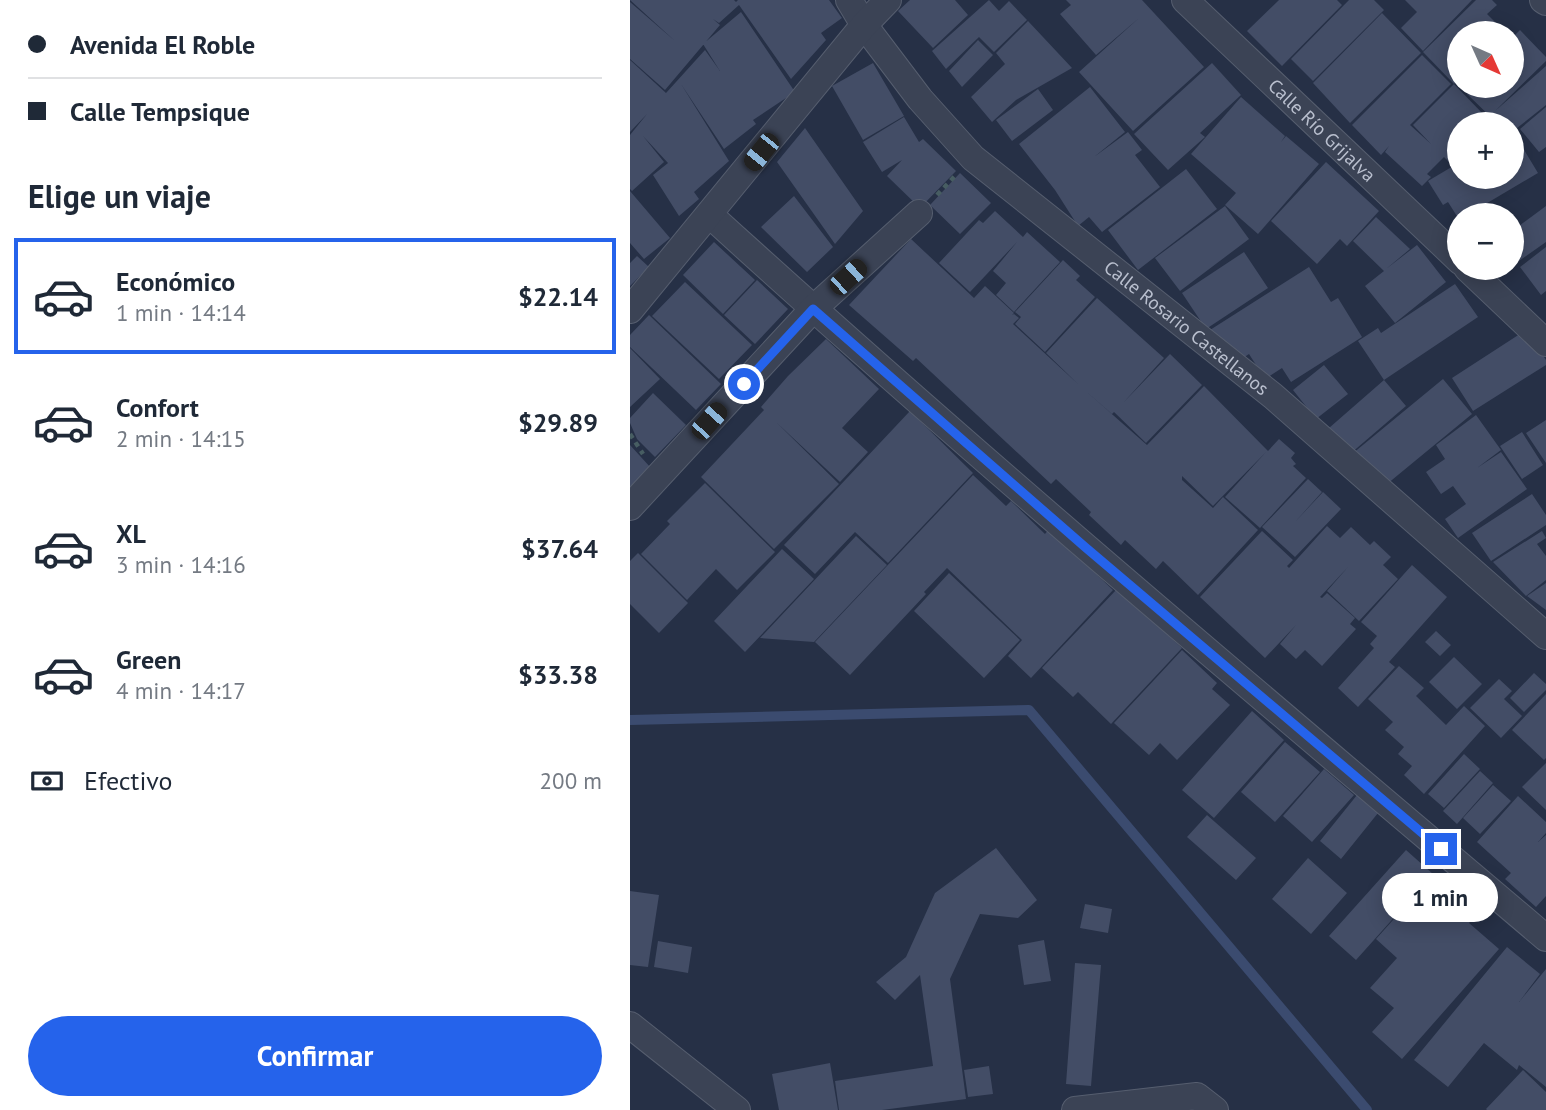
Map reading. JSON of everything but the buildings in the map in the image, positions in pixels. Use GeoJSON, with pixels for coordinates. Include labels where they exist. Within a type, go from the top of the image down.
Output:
{"type":"FeatureCollection","features":[{"type":"Feature","properties":{"kind":"street","name":"Calle Rosario Castellanos"},"geometry":{"type":"LineString","coordinates":[[849,0],[864,25],[920,99],[972,158],[1273,397],[1546,636]]}},
{"type":"Feature","properties":{"kind":"street"},"geometry":{"type":"LineString","coordinates":[[630,310],[864,25],[888,0]]}},
{"type":"Feature","properties":{"kind":"street","name":"Calle Río Grijalva"},"geometry":{"type":"LineString","coordinates":[[1185,0],[1447,249]]}},
{"type":"Feature","properties":{"kind":"street"},"geometry":{"type":"LineString","coordinates":[[630,507],[813,309],[919,214]]}},
{"type":"Feature","properties":{"kind":"street"},"geometry":{"type":"LineString","coordinates":[[710,215],[813,309],[1085,547],[1546,938]]}},
{"type":"Feature","properties":{"kind":"street"},"geometry":{"type":"LineString","coordinates":[[1480,280],[1546,343]]}},
{"type":"Feature","properties":{"kind":"street"},"geometry":{"type":"LineString","coordinates":[[630,1025],[736,1109]]}},
{"type":"Feature","properties":{"kind":"street"},"geometry":{"type":"LineString","coordinates":[[1075,1110],[1197,1096],[1216,1110]]}},
{"type":"Feature","properties":{"kind":"path"},"geometry":{"type":"LineString","coordinates":[[919,214],[972,158]]}},
{"type":"Feature","properties":{"kind":"waterway"},"geometry":{"type":"LineString","coordinates":[[630,720],[1029,710],[1367,1110]]}},
{"type":"Feature","properties":{"kind":"route"},"geometry":{"type":"LineString","coordinates":[[744,384],[813,309],[1085,547],[1441,849]]}}]}
